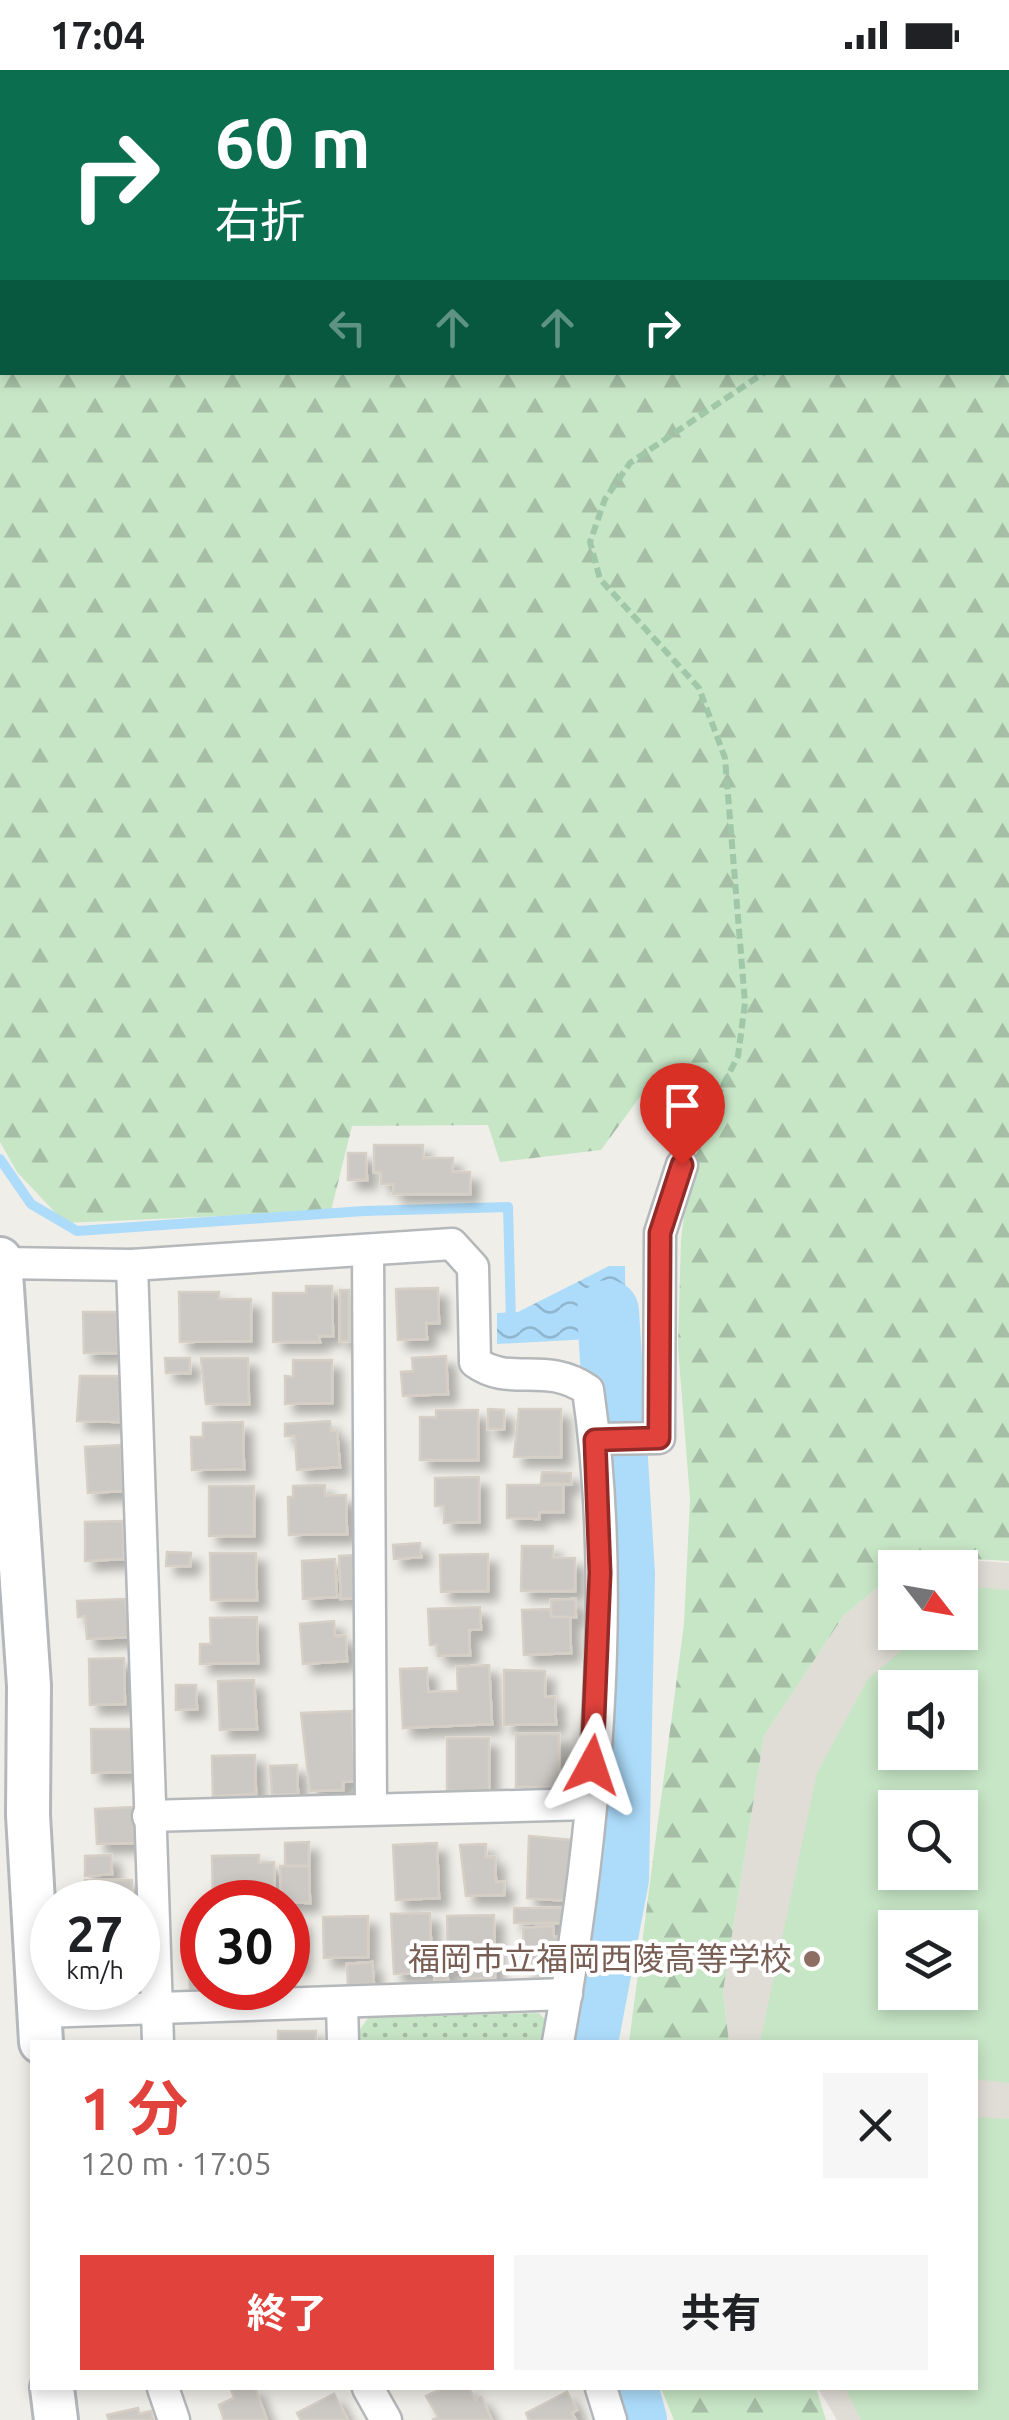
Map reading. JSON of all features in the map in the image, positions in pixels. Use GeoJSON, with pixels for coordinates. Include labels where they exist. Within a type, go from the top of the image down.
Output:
{"type":"FeatureCollection","features":[{"type":"Feature","properties":{"kind":"street"},"geometry":{"type":"LineString","coordinates":[[595,1440],[659,1438],[660,1233],[682,1165]]}},
{"type":"Feature","properties":{"kind":"street"},"geometry":{"type":"LineString","coordinates":[[146,2010],[41,2027],[14,1816],[14,1687],[1,1261],[132,1265],[452,1244],[473,1267],[475,1362],[490,1372],[566,1374],[588,1390],[595,1440],[599,1650],[588,1804],[558,2040]]}},
{"type":"Feature","properties":{"kind":"street"},"geometry":{"type":"LineString","coordinates":[[368,1251],[371,1808]]}},
{"type":"Feature","properties":{"kind":"street"},"geometry":{"type":"LineString","coordinates":[[132,1265],[151,1880]]}},
{"type":"Feature","properties":{"kind":"street"},"geometry":{"type":"LineString","coordinates":[[148,1816],[588,1804]]}},
{"type":"Feature","properties":{"kind":"street"},"geometry":{"type":"LineString","coordinates":[[160,2008],[567,1994]]}},
{"type":"Feature","properties":{"kind":"street"},"geometry":{"type":"LineString","coordinates":[[342,2002],[343,2040]]}},
{"type":"Feature","properties":{"kind":"street"},"geometry":{"type":"LineString","coordinates":[[158,2010],[158,2040]]}},
{"type":"Feature","properties":{"kind":"street"},"geometry":{"type":"LineString","coordinates":[[52,2390],[56,2420]]}},
{"type":"Feature","properties":{"kind":"street"},"geometry":{"type":"LineString","coordinates":[[164,2390],[174,2420]]}},
{"type":"Feature","properties":{"kind":"street"},"geometry":{"type":"LineString","coordinates":[[369,2390],[386,2420]]}},
{"type":"Feature","properties":{"kind":"street"},"geometry":{"type":"LineString","coordinates":[[602,2390],[611,2420]]}},
{"type":"Feature","properties":{"kind":"path"},"geometry":{"type":"LineString","coordinates":[[682,1165],[738,1056],[745,1003],[725,758],[699,688],[600,579],[590,542],[605,499],[630,463],[761,375]]}},
{"type":"Feature","properties":{"kind":"shaded area","name":"福岡市立福岡西陵高等学校"},"geometry":{"type":"Polygon","coordinates":[[[978,1561],[1009,1563],[1009,2420],[837,2420],[819,2390],[978,2390],[978,2040],[729,2040],[723,1991],[764,1736],[844,1615],[878,1587],[878,1650],[978,1650],[978,1561]]]}},
{"type":"Feature","properties":{"kind":"green space"},"geometry":{"type":"Polygon","coordinates":[[[0,375],[1009,375],[1009,1561],[978,1559],[978,1550],[878,1550],[878,1587],[844,1615],[764,1736],[723,1991],[729,2040],[629,2040],[684,1624],[690,1499],[678,1347],[681,1239],[703,1070],[656,1075],[601,1150],[500,1162],[488,1125],[352,1126],[331,1211],[65,1223],[17,1172],[0,1142],[0,375]]]}},
{"type":"Feature","properties":{"kind":"green space"},"geometry":{"type":"Polygon","coordinates":[[[978,1587],[1009,1590],[1009,2083],[978,2079],[978,2040],[760,2040],[817,1773],[868,1679],[878,1670],[878,1770],[978,1770],[978,1670],[879,1670],[902,1650],[978,1650],[978,1587]]]}},
{"type":"Feature","properties":{"kind":"green space"},"geometry":{"type":"Polygon","coordinates":[[[539,2013],[550,2025],[547,2040],[359,2040],[359,2031],[368,2018],[539,2013]]]}},
{"type":"Feature","properties":{"kind":"green space"},"geometry":{"type":"Polygon","coordinates":[[[978,2117],[1009,2119],[1009,2420],[861,2420],[846,2390],[978,2390],[978,2117]]]}},
{"type":"Feature","properties":{"kind":"green space"},"geometry":{"type":"Polygon","coordinates":[[[662,2390],[817,2390],[826,2420],[674,2420],[662,2390]]]}},
{"type":"Feature","properties":{"kind":"water"},"geometry":{"type":"Polygon","coordinates":[[[609,1266],[625,1266],[626,1337],[497,1344],[497,1313],[518,1312],[609,1266]]]}},
{"type":"Feature","properties":{"kind":"building"},"geometry":{"type":"Polygon","coordinates":[[[374,1145],[423,1145],[423,1158],[453,1158],[452,1172],[470,1172],[470,1194],[393,1194],[394,1184],[381,1184],[381,1172],[374,1172],[374,1145]]]}},
{"type":"Feature","properties":{"kind":"building"},"geometry":{"type":"Polygon","coordinates":[[[348,1153],[366,1153],[367,1180],[348,1180],[348,1153]]]}},
{"type":"Feature","properties":{"kind":"building"},"geometry":{"type":"Polygon","coordinates":[[[306,1286],[332,1286],[333,1336],[319,1336],[320,1342],[273,1342],[273,1293],[306,1293],[306,1286]]]}},
{"type":"Feature","properties":{"kind":"building"},"geometry":{"type":"Polygon","coordinates":[[[438,1288],[439,1323],[426,1323],[427,1339],[398,1340],[396,1289],[438,1288]]]}},
{"type":"Feature","properties":{"kind":"building"},"geometry":{"type":"Polygon","coordinates":[[[340,1290],[349,1290],[349,1341],[340,1341],[340,1290]]]}},
{"type":"Feature","properties":{"kind":"building"},"geometry":{"type":"Polygon","coordinates":[[[179,1292],[219,1292],[219,1299],[251,1299],[251,1341],[180,1342],[179,1292]]]}},
{"type":"Feature","properties":{"kind":"building"},"geometry":{"type":"Polygon","coordinates":[[[83,1312],[117,1312],[118,1353],[84,1353],[83,1312]]]}},
{"type":"Feature","properties":{"kind":"building"},"geometry":{"type":"Polygon","coordinates":[[[446,1356],[448,1394],[403,1396],[401,1372],[413,1371],[412,1358],[446,1356]]]}},
{"type":"Feature","properties":{"kind":"building"},"geometry":{"type":"Polygon","coordinates":[[[165,1358],[190,1358],[190,1373],[166,1373],[165,1358]]]}},
{"type":"Feature","properties":{"kind":"building"},"geometry":{"type":"Polygon","coordinates":[[[201,1358],[248,1358],[249,1404],[206,1404],[201,1358]]]}},
{"type":"Feature","properties":{"kind":"building"},"geometry":{"type":"Polygon","coordinates":[[[293,1360],[332,1360],[332,1403],[285,1404],[285,1376],[293,1377],[293,1360]]]}},
{"type":"Feature","properties":{"kind":"building"},"geometry":{"type":"Polygon","coordinates":[[[80,1376],[120,1376],[120,1422],[77,1421],[80,1376]]]}},
{"type":"Feature","properties":{"kind":"building"},"geometry":{"type":"Polygon","coordinates":[[[488,1409],[504,1410],[504,1429],[488,1429],[488,1409]]]}},
{"type":"Feature","properties":{"kind":"building"},"geometry":{"type":"Polygon","coordinates":[[[519,1409],[561,1409],[561,1457],[514,1457],[519,1409]]]}},
{"type":"Feature","properties":{"kind":"building"},"geometry":{"type":"Polygon","coordinates":[[[436,1410],[478,1410],[478,1460],[420,1460],[420,1417],[436,1417],[436,1410]]]}},
{"type":"Feature","properties":{"kind":"building"},"geometry":{"type":"Polygon","coordinates":[[[330,1421],[331,1431],[337,1431],[340,1467],[297,1470],[295,1436],[285,1436],[285,1424],[330,1421]]]}},
{"type":"Feature","properties":{"kind":"building"},"geometry":{"type":"Polygon","coordinates":[[[243,1422],[244,1469],[192,1470],[191,1437],[203,1437],[203,1423],[243,1422]]]}},
{"type":"Feature","properties":{"kind":"building"},"geometry":{"type":"Polygon","coordinates":[[[121,1445],[123,1491],[88,1493],[85,1447],[121,1445]]]}},
{"type":"Feature","properties":{"kind":"building"},"geometry":{"type":"Polygon","coordinates":[[[542,1472],[571,1473],[571,1484],[541,1484],[542,1472]]]}},
{"type":"Feature","properties":{"kind":"building"},"geometry":{"type":"Polygon","coordinates":[[[479,1477],[479,1522],[444,1523],[444,1506],[435,1506],[435,1478],[479,1477]]]}},
{"type":"Feature","properties":{"kind":"building"},"geometry":{"type":"Polygon","coordinates":[[[325,1485],[325,1496],[346,1495],[347,1534],[289,1535],[288,1497],[293,1497],[293,1486],[325,1485]]]}},
{"type":"Feature","properties":{"kind":"building"},"geometry":{"type":"Polygon","coordinates":[[[507,1485],[563,1485],[563,1512],[539,1512],[539,1519],[507,1518],[507,1485]]]}},
{"type":"Feature","properties":{"kind":"building"},"geometry":{"type":"Polygon","coordinates":[[[209,1486],[254,1486],[254,1536],[209,1536],[209,1486]]]}},
{"type":"Feature","properties":{"kind":"building"},"geometry":{"type":"Polygon","coordinates":[[[123,1521],[124,1559],[85,1561],[85,1522],[123,1521]]]}},
{"type":"Feature","properties":{"kind":"building"},"geometry":{"type":"Polygon","coordinates":[[[420,1543],[421,1557],[394,1559],[393,1545],[420,1543]]]}},
{"type":"Feature","properties":{"kind":"building"},"geometry":{"type":"Polygon","coordinates":[[[522,1546],[553,1546],[553,1558],[575,1558],[575,1591],[521,1591],[522,1546]]]}},
{"type":"Feature","properties":{"kind":"building"},"geometry":{"type":"Polygon","coordinates":[[[167,1552],[191,1553],[190,1566],[166,1566],[167,1552]]]}},
{"type":"Feature","properties":{"kind":"building"},"geometry":{"type":"Polygon","coordinates":[[[210,1553],[256,1553],[257,1600],[211,1600],[210,1553]]]}},
{"type":"Feature","properties":{"kind":"building"},"geometry":{"type":"Polygon","coordinates":[[[488,1554],[488,1591],[441,1592],[440,1555],[488,1554]]]}},
{"type":"Feature","properties":{"kind":"building"},"geometry":{"type":"Polygon","coordinates":[[[353,1555],[354,1598],[341,1599],[339,1556],[353,1555]]]}},
{"type":"Feature","properties":{"kind":"building"},"geometry":{"type":"Polygon","coordinates":[[[335,1559],[337,1597],[303,1599],[302,1561],[335,1559]]]}},
{"type":"Feature","properties":{"kind":"building"},"geometry":{"type":"Polygon","coordinates":[[[125,1599],[130,1637],[87,1639],[85,1616],[78,1617],[77,1601],[125,1599]]]}},
{"type":"Feature","properties":{"kind":"building"},"geometry":{"type":"Polygon","coordinates":[[[575,1599],[576,1617],[551,1617],[551,1600],[575,1599]]]}},
{"type":"Feature","properties":{"kind":"building"},"geometry":{"type":"Polygon","coordinates":[[[480,1607],[481,1629],[469,1630],[470,1655],[438,1656],[437,1645],[430,1645],[428,1609],[480,1607]]]}},
{"type":"Feature","properties":{"kind":"building"},"geometry":{"type":"Polygon","coordinates":[[[550,1609],[551,1617],[570,1617],[571,1653],[524,1655],[522,1610],[550,1609]]]}},
{"type":"Feature","properties":{"kind":"building"},"geometry":{"type":"Polygon","coordinates":[[[257,1617],[258,1663],[200,1664],[200,1644],[211,1644],[210,1618],[257,1617]]]}},
{"type":"Feature","properties":{"kind":"building"},"geometry":{"type":"Polygon","coordinates":[[[334,1621],[335,1636],[346,1636],[347,1661],[303,1664],[300,1624],[334,1621]]]}},
{"type":"Feature","properties":{"kind":"building"},"geometry":{"type":"Polygon","coordinates":[[[124,1658],[125,1704],[90,1705],[89,1659],[124,1658]]]}},
{"type":"Feature","properties":{"kind":"building"},"geometry":{"type":"Polygon","coordinates":[[[489,1665],[492,1724],[403,1728],[400,1669],[427,1668],[428,1692],[458,1691],[457,1667],[489,1665]]]}},
{"type":"Feature","properties":{"kind":"building"},"geometry":{"type":"Polygon","coordinates":[[[504,1670],[545,1671],[545,1697],[555,1697],[556,1724],[504,1725],[504,1670]]]}},
{"type":"Feature","properties":{"kind":"building"},"geometry":{"type":"Polygon","coordinates":[[[254,1680],[257,1729],[220,1730],[218,1681],[254,1680]]]}},
{"type":"Feature","properties":{"kind":"building"},"geometry":{"type":"Polygon","coordinates":[[[176,1685],[196,1685],[197,1709],[176,1710],[176,1685]]]}},
{"type":"Feature","properties":{"kind":"building"},"geometry":{"type":"Polygon","coordinates":[[[352,1711],[355,1781],[343,1782],[343,1790],[310,1791],[301,1713],[352,1711]]]}},
{"type":"Feature","properties":{"kind":"building"},"geometry":{"type":"Polygon","coordinates":[[[91,1729],[131,1729],[132,1772],[92,1773],[91,1729]]]}},
{"type":"Feature","properties":{"kind":"building"},"geometry":{"type":"Polygon","coordinates":[[[516,1734],[559,1734],[559,1787],[516,1787],[516,1734]]]}},
{"type":"Feature","properties":{"kind":"building"},"geometry":{"type":"Polygon","coordinates":[[[447,1738],[489,1738],[489,1791],[447,1791],[447,1738]]]}},
{"type":"Feature","properties":{"kind":"building"},"geometry":{"type":"Polygon","coordinates":[[[255,1755],[256,1794],[213,1796],[212,1756],[255,1755]]]}},
{"type":"Feature","properties":{"kind":"building"},"geometry":{"type":"Polygon","coordinates":[[[297,1765],[298,1794],[272,1795],[270,1766],[297,1765]]]}},
{"type":"Feature","properties":{"kind":"building"},"geometry":{"type":"Polygon","coordinates":[[[134,1807],[135,1843],[97,1844],[95,1809],[134,1807]]]}},
{"type":"Feature","properties":{"kind":"building"},"geometry":{"type":"Polygon","coordinates":[[[529,1836],[571,1840],[570,1901],[527,1898],[529,1836]]]}},
{"type":"Feature","properties":{"kind":"building"},"geometry":{"type":"Polygon","coordinates":[[[309,1842],[309,1866],[285,1866],[285,1843],[309,1842]]]}},
{"type":"Feature","properties":{"kind":"building"},"geometry":{"type":"Polygon","coordinates":[[[437,1843],[439,1898],[396,1900],[393,1845],[437,1843]]]}},
{"type":"Feature","properties":{"kind":"building"},"geometry":{"type":"Polygon","coordinates":[[[486,1844],[486,1857],[495,1857],[496,1882],[504,1882],[504,1895],[466,1896],[460,1845],[486,1844]]]}},
{"type":"Feature","properties":{"kind":"building"},"geometry":{"type":"Polygon","coordinates":[[[111,1855],[112,1874],[85,1876],[85,1856],[111,1855]]]}},
{"type":"Feature","properties":{"kind":"building"},"geometry":{"type":"Polygon","coordinates":[[[259,1855],[259,1863],[274,1862],[274,1880],[213,1880],[212,1856],[259,1855]]]}},
{"type":"Feature","properties":{"kind":"building"},"geometry":{"type":"Polygon","coordinates":[[[280,1866],[309,1866],[309,1880],[280,1880],[280,1866]]]}},
{"type":"Feature","properties":{"kind":"building"},"geometry":{"type":"Polygon","coordinates":[[[514,1908],[570,1908],[570,1923],[514,1923],[514,1908]]]}},
{"type":"Feature","properties":{"kind":"building"},"geometry":{"type":"Polygon","coordinates":[[[430,1913],[432,1973],[394,1974],[391,1914],[430,1913]]]}},
{"type":"Feature","properties":{"kind":"building"},"geometry":{"type":"Polygon","coordinates":[[[494,1915],[495,1978],[464,1979],[464,1969],[448,1969],[447,1916],[494,1915]]]}},
{"type":"Feature","properties":{"kind":"building"},"geometry":{"type":"Polygon","coordinates":[[[368,1916],[368,1957],[324,1958],[323,1917],[368,1916]]]}},
{"type":"Feature","properties":{"kind":"building"},"geometry":{"type":"Polygon","coordinates":[[[553,1926],[554,1937],[560,1936],[561,1964],[524,1966],[523,1928],[553,1926]]]}},
{"type":"Feature","properties":{"kind":"building"},"geometry":{"type":"Polygon","coordinates":[[[445,1956],[448,1980],[435,1982],[433,1957],[445,1956]]]}},
{"type":"Feature","properties":{"kind":"building"},"geometry":{"type":"Polygon","coordinates":[[[372,1962],[374,1984],[348,1985],[347,1964],[372,1962]]]}},
{"type":"Feature","properties":{"kind":"building"},"geometry":{"type":"Polygon","coordinates":[[[278,2031],[316,2031],[316,2040],[278,2040],[278,2031]]]}},
{"type":"Feature","properties":{"kind":"building"},"geometry":{"type":"Polygon","coordinates":[[[231,2390],[256,2390],[267,2420],[224,2420],[219,2405],[234,2398],[231,2390]]]}},
{"type":"Feature","properties":{"kind":"building"},"geometry":{"type":"Polygon","coordinates":[[[439,2390],[470,2390],[475,2400],[481,2397],[492,2420],[432,2420],[438,2417],[426,2396],[439,2390]]]}},
{"type":"Feature","properties":{"kind":"building"},"geometry":{"type":"Polygon","coordinates":[[[567,2392],[577,2410],[572,2413],[576,2420],[529,2420],[526,2413],[567,2392]]]}},
{"type":"Feature","properties":{"kind":"building"},"geometry":{"type":"Polygon","coordinates":[[[334,2394],[348,2420],[301,2420],[297,2413],[334,2394]]]}},
{"type":"Feature","properties":{"kind":"building"},"geometry":{"type":"Polygon","coordinates":[[[138,2408],[139,2414],[151,2411],[153,2420],[109,2420],[107,2415],[138,2408]]]}},
{"type":"Feature","properties":{"kind":"waterway"},"geometry":{"type":"LineString","coordinates":[[0,1159],[31,1204],[77,1231],[364,1211],[508,1207],[511,1321]]}},
{"type":"Feature","properties":{"kind":"waterway"},"geometry":{"type":"LineString","coordinates":[[587,2040],[618,1879],[624,1574],[608,1311]]}},
{"type":"Feature","properties":{"kind":"waterway"},"geometry":{"type":"LineString","coordinates":[[628,2390],[636,2420]]}},
{"type":"Feature","properties":{"kind":"place","name":"福岡市立福岡西陵高等学校"},"geometry":{"type":"Point","coordinates":[812,1959]}},
{"type":"Feature","properties":{"kind":"route"},"geometry":{"type":"LineString","coordinates":[[592,1765],[600,1573],[595,1440],[659,1438],[660,1233],[682,1165]]}}]}
